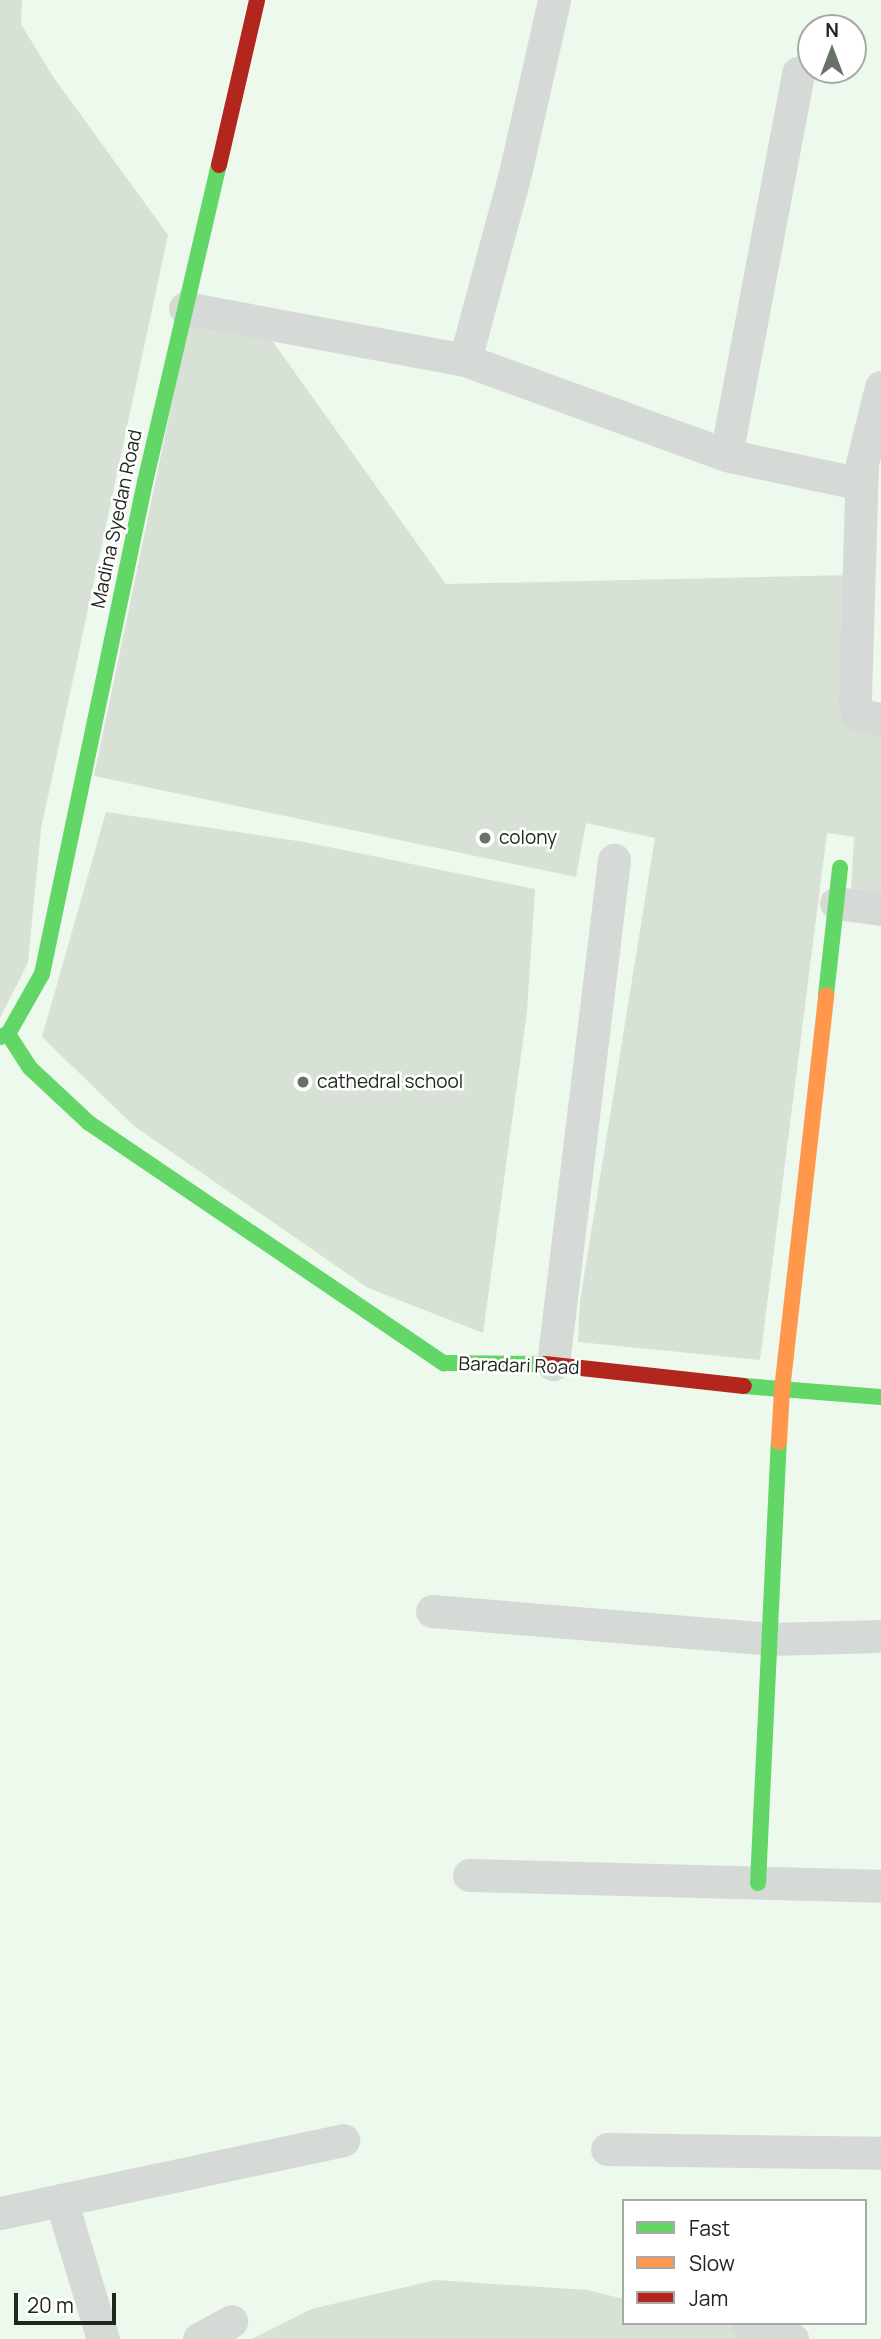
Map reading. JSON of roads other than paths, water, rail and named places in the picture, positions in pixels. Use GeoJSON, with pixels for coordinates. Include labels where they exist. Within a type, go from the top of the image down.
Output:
{"type":"FeatureCollection","features":[{"type":"Feature","properties":{"kind":"street","name":"Madina Syedan Road"},"geometry":{"type":"LineString","coordinates":[[4,1035],[41,974],[185,308],[257,0]]}},
{"type":"Feature","properties":{"kind":"street"},"geometry":{"type":"LineString","coordinates":[[465,360],[516,169],[554,0]]}},
{"type":"Feature","properties":{"kind":"street"},"geometry":{"type":"LineString","coordinates":[[726,455],[797,78]]}},
{"type":"Feature","properties":{"kind":"street"},"geometry":{"type":"LineString","coordinates":[[185,308],[465,360],[726,455],[868,470]]}},
{"type":"Feature","properties":{"kind":"street"},"geometry":{"type":"LineString","coordinates":[[881,387],[868,470],[855,699],[857,714],[881,719]]}},
{"type":"Feature","properties":{"kind":"street"},"geometry":{"type":"LineString","coordinates":[[552,1364],[614,860]]}},
{"type":"Feature","properties":{"kind":"street"},"geometry":{"type":"LineString","coordinates":[[758,1883],[782,1391],[840,868]]}},
{"type":"Feature","properties":{"kind":"street"},"geometry":{"type":"LineString","coordinates":[[836,904],[881,909]]}},
{"type":"Feature","properties":{"kind":"street","name":"Baradari Road"},"geometry":{"type":"LineString","coordinates":[[4,1035],[30,1068],[89,1123],[444,1363],[552,1364],[782,1391],[881,1397]]}},
{"type":"Feature","properties":{"kind":"street"},"geometry":{"type":"LineString","coordinates":[[432,1611],[768,1639],[881,1636]]}},
{"type":"Feature","properties":{"kind":"street"},"geometry":{"type":"LineString","coordinates":[[469,1875],[881,1886]]}},
{"type":"Feature","properties":{"kind":"street"},"geometry":{"type":"LineString","coordinates":[[0,2213],[343,2140]]}},
{"type":"Feature","properties":{"kind":"street"},"geometry":{"type":"LineString","coordinates":[[607,2149],[881,2153]]}},
{"type":"Feature","properties":{"kind":"street"},"geometry":{"type":"LineString","coordinates":[[61,2200],[103,2339]]}},
{"type":"Feature","properties":{"kind":"street"},"geometry":{"type":"LineString","coordinates":[[199,2339],[231,2321]]}},
{"type":"Feature","properties":{"kind":"street"},"geometry":{"type":"LineString","coordinates":[[753,2325],[792,2339]]}},
{"type":"Feature","properties":{"kind":"place","name":"colony"},"geometry":{"type":"Point","coordinates":[485,838]}},
{"type":"Feature","properties":{"kind":"place","name":"cathedral school"},"geometry":{"type":"Point","coordinates":[303,1082]}}]}
